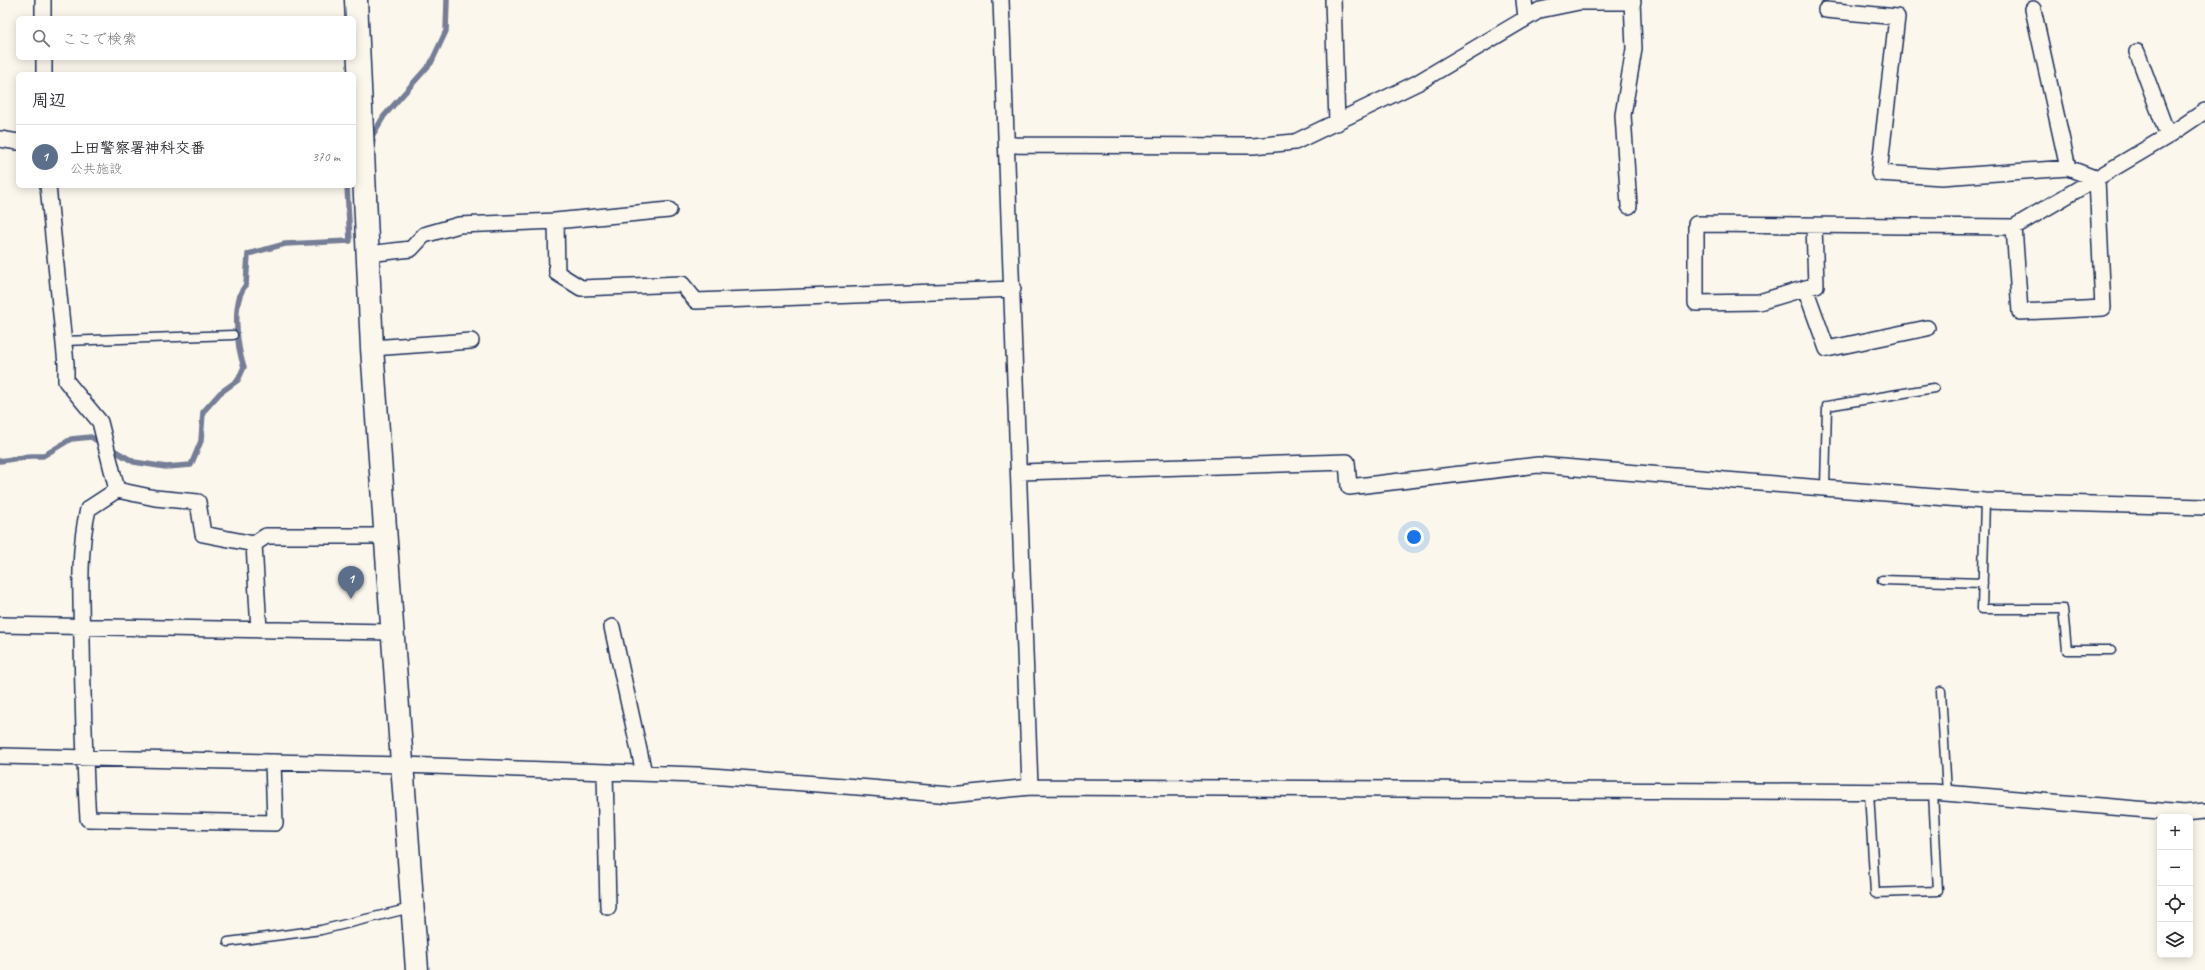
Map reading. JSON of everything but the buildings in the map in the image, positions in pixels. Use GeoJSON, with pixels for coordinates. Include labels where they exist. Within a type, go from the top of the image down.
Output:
{"type":"FeatureCollection","features":[{"type":"Feature","properties":{"kind":"street"},"geometry":{"type":"LineString","coordinates":[[43,0],[43,16]]}},
{"type":"Feature","properties":{"kind":"street"},"geometry":{"type":"LineString","coordinates":[[356,0],[372,348],[384,536],[402,765],[411,908],[417,970]]}},
{"type":"Feature","properties":{"kind":"street"},"geometry":{"type":"LineString","coordinates":[[1001,0],[1020,472],[1030,787]]}},
{"type":"Feature","properties":{"kind":"street"},"geometry":{"type":"LineString","coordinates":[[1333,0],[1337,123]]}},
{"type":"Feature","properties":{"kind":"street"},"geometry":{"type":"LineString","coordinates":[[1524,0],[1526,18]]}},
{"type":"Feature","properties":{"kind":"street"},"geometry":{"type":"LineString","coordinates":[[1007,145],[1254,146],[1295,142],[1417,83],[1540,10],[1562,4],[1579,2],[1633,1],[1634,49],[1623,115],[1629,206]]}},
{"type":"Feature","properties":{"kind":"street"},"geometry":{"type":"LineString","coordinates":[[2033,9],[2068,168]]}},
{"type":"Feature","properties":{"kind":"street"},"geometry":{"type":"LineString","coordinates":[[1826,10],[1897,17],[1879,173],[1942,177],[2068,168],[2097,179]]}},
{"type":"Feature","properties":{"kind":"street"},"geometry":{"type":"LineString","coordinates":[[2137,52],[2168,136]]}},
{"type":"Feature","properties":{"kind":"street"},"geometry":{"type":"LineString","coordinates":[[44,60],[44,72]]}},
{"type":"Feature","properties":{"kind":"street"},"geometry":{"type":"LineString","coordinates":[[1814,226],[1816,285],[1759,302],[1696,303],[1696,224],[2014,228],[2168,136],[2205,111]]}},
{"type":"Feature","properties":{"kind":"street"},"geometry":{"type":"LineString","coordinates":[[0,139],[16,142]]}},
{"type":"Feature","properties":{"kind":"street"},"geometry":{"type":"LineString","coordinates":[[2014,228],[2020,312],[2103,308],[2097,179]]}},
{"type":"Feature","properties":{"kind":"street"},"geometry":{"type":"LineString","coordinates":[[48,188],[64,341],[66,381],[100,422],[117,490]]}},
{"type":"Feature","properties":{"kind":"street"},"geometry":{"type":"LineString","coordinates":[[368,254],[411,249],[424,235],[459,225],[555,221],[670,210]]}},
{"type":"Feature","properties":{"kind":"street"},"geometry":{"type":"LineString","coordinates":[[555,221],[558,273],[581,288],[682,284],[696,301],[1013,289]]}},
{"type":"Feature","properties":{"kind":"street"},"geometry":{"type":"LineString","coordinates":[[1806,288],[1827,348],[1927,328]]}},
{"type":"Feature","properties":{"kind":"street"},"geometry":{"type":"LineString","coordinates":[[372,348],[471,341]]}},
{"type":"Feature","properties":{"kind":"street"},"geometry":{"type":"LineString","coordinates":[[1020,472],[1347,462],[1349,487],[1538,465],[1985,501],[2205,507]]}},
{"type":"Feature","properties":{"kind":"street"},"geometry":{"type":"LineString","coordinates":[[273,762],[274,823],[88,819],[84,757],[82,534],[88,509],[117,490],[155,498],[198,502],[203,534],[254,544],[266,536],[384,536]]}},
{"type":"Feature","properties":{"kind":"street"},"geometry":{"type":"LineString","coordinates":[[254,544],[259,630]]}},
{"type":"Feature","properties":{"kind":"street"},"geometry":{"type":"LineString","coordinates":[[0,624],[392,632]]}},
{"type":"Feature","properties":{"kind":"street"},"geometry":{"type":"LineString","coordinates":[[612,627],[644,774]]}},
{"type":"Feature","properties":{"kind":"street"},"geometry":{"type":"LineString","coordinates":[[0,756],[402,765],[605,772],[863,787],[950,795],[1030,787],[1940,792],[2184,812],[2205,811]]}},
{"type":"Feature","properties":{"kind":"street"},"geometry":{"type":"LineString","coordinates":[[605,772],[608,907]]}},
{"type":"Feature","properties":{"kind":"lane"},"geometry":{"type":"LineString","coordinates":[[64,341],[233,335]]}},
{"type":"Feature","properties":{"kind":"lane"},"geometry":{"type":"LineString","coordinates":[[1824,487],[1827,406],[1934,388]]}},
{"type":"Feature","properties":{"kind":"lane"},"geometry":{"type":"LineString","coordinates":[[1985,501],[1982,609],[2063,609],[2067,650],[2112,650]]}},
{"type":"Feature","properties":{"kind":"lane"},"geometry":{"type":"LineString","coordinates":[[1882,580],[1983,583]]}},
{"type":"Feature","properties":{"kind":"lane"},"geometry":{"type":"LineString","coordinates":[[1869,792],[1874,893],[1938,891],[1941,690]]}},
{"type":"Feature","properties":{"kind":"lane"},"geometry":{"type":"LineString","coordinates":[[228,942],[321,930],[411,908]]}},
{"type":"Feature","properties":{"kind":"waterway"},"geometry":{"type":"LineString","coordinates":[[373,141],[372,136],[384,116],[431,63],[446,31],[447,0]]}},
{"type":"Feature","properties":{"kind":"waterway"},"geometry":{"type":"LineString","coordinates":[[110,448],[134,462],[166,467],[191,465],[201,441],[203,412],[220,393],[238,380],[244,367],[239,348],[237,313],[241,292],[246,285],[248,254],[285,244],[350,241],[347,188]]}},
{"type":"Feature","properties":{"kind":"waterway"},"geometry":{"type":"LineString","coordinates":[[0,461],[31,456],[43,456],[71,439],[91,437],[102,444]]}},
{"type":"Feature","properties":{"kind":"place","name":"上田警察署神科交番"},"geometry":{"type":"Point","coordinates":[351,599]}}]}
